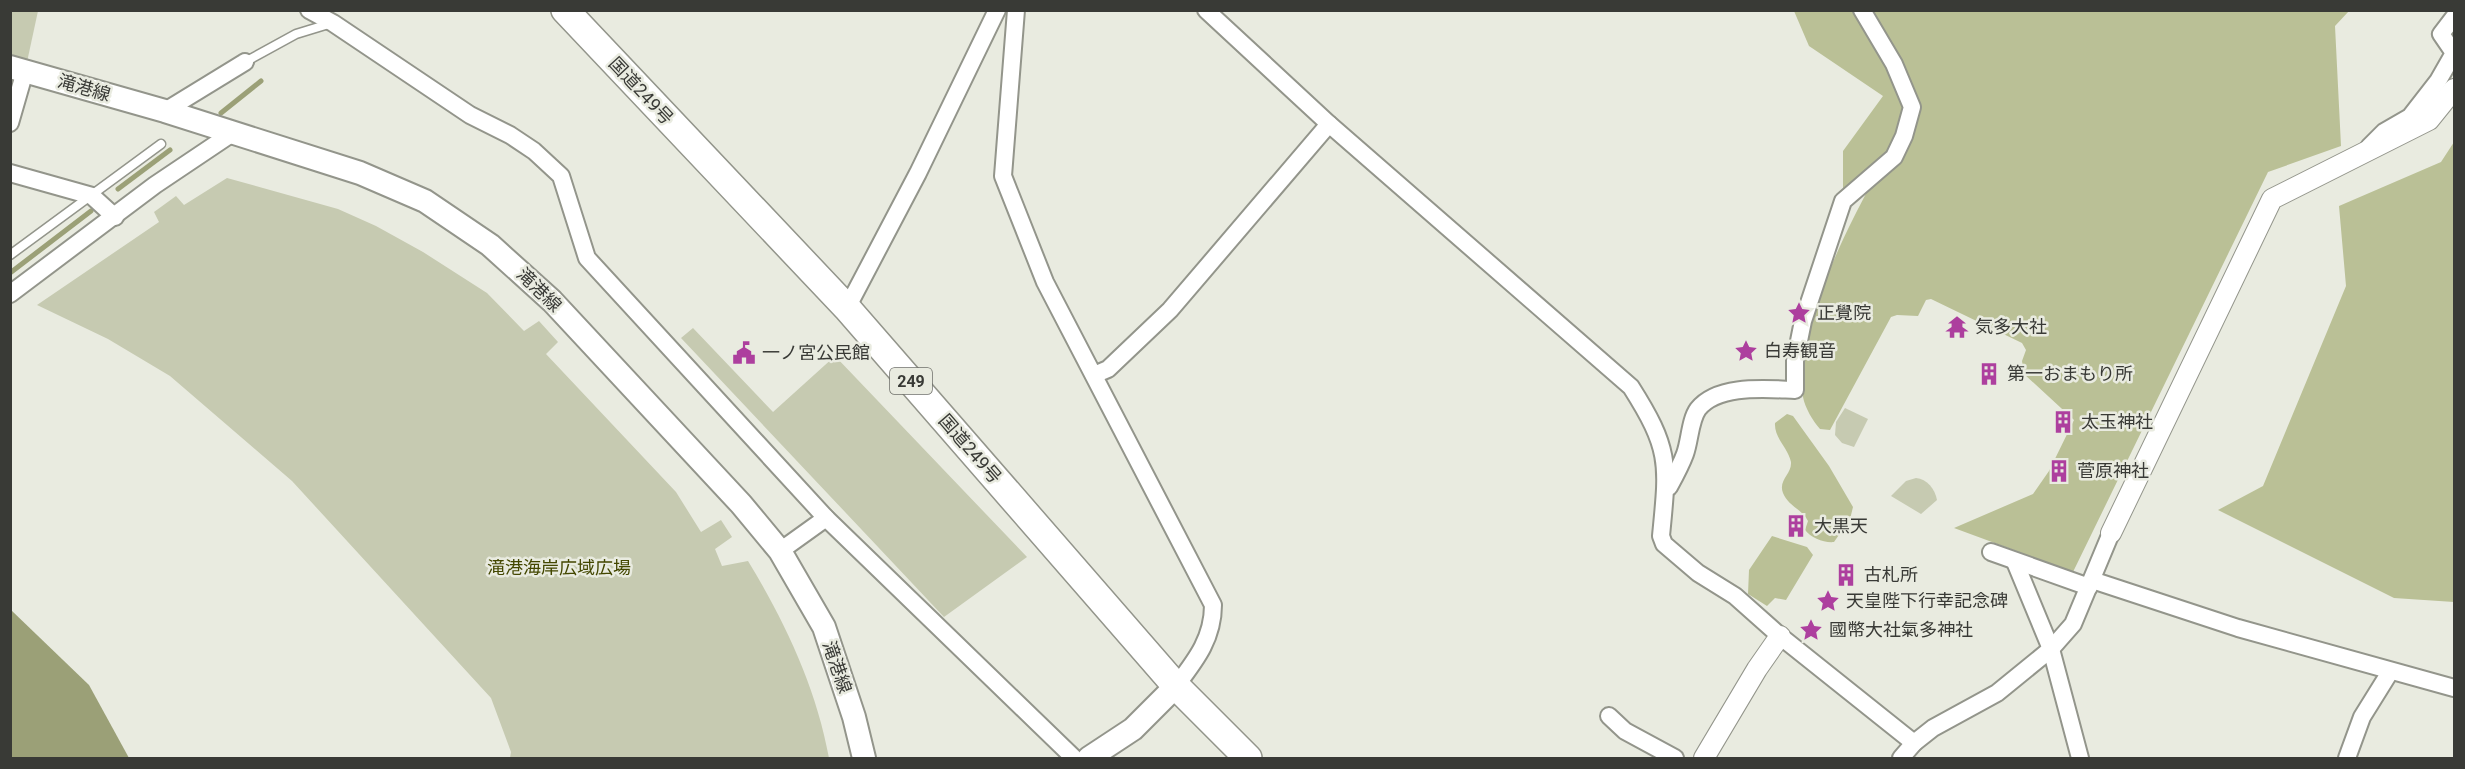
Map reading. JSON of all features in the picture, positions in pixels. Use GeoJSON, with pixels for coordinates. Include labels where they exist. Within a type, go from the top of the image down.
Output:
{"type":"FeatureCollection","features":[{"type":"Feature","properties":{"kind":"highway","name":"国道249号"},"geometry":{"type":"LineString","coordinates":[[565,10],[847,308],[1176,686],[1248,759]]}},
{"type":"Feature","properties":{"kind":"main road","name":"滝港線"},"geometry":{"type":"LineString","coordinates":[[18,69],[165,111],[231,134],[348,169],[425,201],[490,244],[552,301],[741,504],[780,551],[824,627],[854,717],[864,759]]}},
{"type":"Feature","properties":{"kind":"main road"},"geometry":{"type":"LineString","coordinates":[[1089,759],[1133,729],[1176,686]]}},
{"type":"Feature","properties":{"kind":"street"},"geometry":{"type":"LineString","coordinates":[[309,10],[333,22],[470,116],[526,145],[561,176],[587,258],[826,518],[1074,759]]}},
{"type":"Feature","properties":{"kind":"street"},"geometry":{"type":"LineString","coordinates":[[847,308],[918,173],[997,10]]}},
{"type":"Feature","properties":{"kind":"street"},"geometry":{"type":"LineString","coordinates":[[1016,10],[1004,176],[1045,282],[1213,605],[1213,619],[1203,651],[1176,686]]}},
{"type":"Feature","properties":{"kind":"street"},"geometry":{"type":"LineString","coordinates":[[1206,10],[1329,124],[1631,387],[1650,417],[1664,448],[1666,472],[1661,536],[1664,544],[1698,573],[1735,596],[1780,636],[1914,743]]}},
{"type":"Feature","properties":{"kind":"street"},"geometry":{"type":"LineString","coordinates":[[1665,496],[1685,454],[1697,411],[1709,399],[1718,394],[1767,389],[1795,390],[1795,361],[1803,321],[1843,201],[1894,158],[1904,136],[1912,107],[1894,64],[1862,10]]}},
{"type":"Feature","properties":{"kind":"street"},"geometry":{"type":"LineString","coordinates":[[2362,154],[2384,132],[2410,117],[2438,81],[2454,53],[2441,34],[2454,17]]}},
{"type":"Feature","properties":{"kind":"street"},"geometry":{"type":"LineString","coordinates":[[165,111],[245,62]]}},
{"type":"Feature","properties":{"kind":"street"},"geometry":{"type":"LineString","coordinates":[[10,123],[18,69]]}},
{"type":"Feature","properties":{"kind":"street"},"geometry":{"type":"LineString","coordinates":[[1901,759],[1914,743],[1952,715],[1997,693],[2051,649],[2073,624],[2111,533],[2272,199],[2429,120],[2454,89]]}},
{"type":"Feature","properties":{"kind":"street"},"geometry":{"type":"LineString","coordinates":[[1094,375],[1108,369],[1170,310],[1329,124]]}},
{"type":"Feature","properties":{"kind":"street"},"geometry":{"type":"LineString","coordinates":[[10,294],[115,218],[155,185],[231,134]]}},
{"type":"Feature","properties":{"kind":"street"},"geometry":{"type":"LineString","coordinates":[[10,173],[92,196],[115,218]]}},
{"type":"Feature","properties":{"kind":"street"},"geometry":{"type":"LineString","coordinates":[[780,551],[826,518]]}},
{"type":"Feature","properties":{"kind":"street"},"geometry":{"type":"LineString","coordinates":[[1991,552],[2238,628],[2454,688]]}},
{"type":"Feature","properties":{"kind":"street"},"geometry":{"type":"LineString","coordinates":[[2015,561],[2051,649],[2080,759]]}},
{"type":"Feature","properties":{"kind":"street"},"geometry":{"type":"LineString","coordinates":[[1704,759],[1757,669],[1780,636]]}},
{"type":"Feature","properties":{"kind":"street"},"geometry":{"type":"LineString","coordinates":[[2347,759],[2362,717],[2390,672]]}},
{"type":"Feature","properties":{"kind":"street"},"geometry":{"type":"LineString","coordinates":[[1609,716],[1625,731],[1675,759]]}},
{"type":"Feature","properties":{"kind":"lane"},"geometry":{"type":"LineString","coordinates":[[245,62],[296,34],[333,22]]}},
{"type":"Feature","properties":{"kind":"lane"},"geometry":{"type":"LineString","coordinates":[[10,255],[161,144]]}},
{"type":"Feature","properties":{"kind":"green space"},"geometry":{"type":"Polygon","coordinates":[[[10,11],[38,11],[27,62],[11,55],[10,11]]]}},
{"type":"Feature","properties":{"kind":"green space","name":"滝港海岸広域広場"},"geometry":{"type":"Polygon","coordinates":[[[227,178],[338,209],[376,226],[423,252],[487,293],[524,331],[539,321],[558,342],[546,354],[676,492],[701,532],[721,520],[732,537],[715,549],[722,566],[748,561],[762,584],[798,656],[816,706],[829,758],[510,758],[511,752],[491,698],[292,481],[170,376],[108,339],[37,305],[159,222],[154,212],[176,196],[184,205],[227,178]]]}},
{"type":"Feature","properties":{"kind":"green space"},"geometry":{"type":"Polygon","coordinates":[[[693,328],[773,412],[835,356],[1027,557],[944,617],[681,338],[693,328]]]}},
{"type":"Feature","properties":{"kind":"green space"},"geometry":{"type":"Polygon","coordinates":[[[1845,408],[1868,419],[1854,447],[1842,443],[1835,435],[1836,422],[1845,408]]]}},
{"type":"Feature","properties":{"kind":"green space"},"geometry":{"type":"Polygon","coordinates":[[[1916,478],[1930,485],[1937,500],[1921,514],[1891,496],[1906,481],[1916,478]]]}},
{"type":"Feature","properties":{"kind":"shaded area"},"geometry":{"type":"Polygon","coordinates":[[[1794,11],[2349,11],[2335,26],[2341,146],[2268,172],[2073,572],[1954,528],[2033,494],[2049,471],[2074,420],[2024,374],[2022,361],[2026,350],[2022,343],[1931,299],[1926,300],[1918,316],[1891,317],[1830,430],[1820,429],[1807,410],[1801,375],[1811,321],[1845,234],[1868,190],[1843,201],[1843,151],[1883,96],[1809,46],[1794,11]]]}},
{"type":"Feature","properties":{"kind":"shaded area"},"geometry":{"type":"Polygon","coordinates":[[[2454,142],[2454,602],[2394,598],[2218,510],[2263,486],[2346,286],[2339,206],[2441,162],[2454,142]]]}},
{"type":"Feature","properties":{"kind":"shaded area"},"geometry":{"type":"Polygon","coordinates":[[[1787,414],[1793,416],[1829,466],[1853,507],[1850,519],[1834,542],[1826,542],[1808,533],[1805,530],[1808,521],[1783,493],[1782,484],[1791,462],[1777,433],[1775,423],[1787,414]]]}},
{"type":"Feature","properties":{"kind":"shaded area"},"geometry":{"type":"Polygon","coordinates":[[[1772,536],[1807,547],[1813,555],[1786,600],[1775,598],[1767,606],[1748,594],[1749,570],[1772,536]]]}},
{"type":"Feature","properties":{"kind":"shaded area"},"geometry":{"type":"Polygon","coordinates":[[[11,610],[89,685],[129,758],[11,758],[11,610]]]}},
{"type":"Feature","properties":{"kind":"waterway"},"geometry":{"type":"LineString","coordinates":[[221,113],[261,81]]}},
{"type":"Feature","properties":{"kind":"waterway"},"geometry":{"type":"LineString","coordinates":[[118,189],[170,150]]}},
{"type":"Feature","properties":{"kind":"waterway"},"geometry":{"type":"LineString","coordinates":[[10,273],[91,211]]}},
{"type":"Feature","properties":{"kind":"place","name":"正覺院"},"geometry":{"type":"Point","coordinates":[1799,313]}},
{"type":"Feature","properties":{"kind":"place","name":"気多大社"},"geometry":{"type":"Point","coordinates":[1957,327]}},
{"type":"Feature","properties":{"kind":"place","name":"白寿観音"},"geometry":{"type":"Point","coordinates":[1746,351]}},
{"type":"Feature","properties":{"kind":"place","name":"一ノ宮公民館"},"geometry":{"type":"Point","coordinates":[744,353]}},
{"type":"Feature","properties":{"kind":"place","name":"第一おまもり所"},"geometry":{"type":"Point","coordinates":[1989,374]}},
{"type":"Feature","properties":{"kind":"place","name":"太玉神社"},"geometry":{"type":"Point","coordinates":[2063,422]}},
{"type":"Feature","properties":{"kind":"place","name":"菅原神社"},"geometry":{"type":"Point","coordinates":[2059,471]}},
{"type":"Feature","properties":{"kind":"place","name":"大黒天"},"geometry":{"type":"Point","coordinates":[1796,526]}},
{"type":"Feature","properties":{"kind":"place","name":"古札所"},"geometry":{"type":"Point","coordinates":[1846,575]}},
{"type":"Feature","properties":{"kind":"place","name":"天皇陛下行幸記念碑"},"geometry":{"type":"Point","coordinates":[1828,601]}},
{"type":"Feature","properties":{"kind":"place","name":"國幣大社氣多神社"},"geometry":{"type":"Point","coordinates":[1811,630]}}]}
